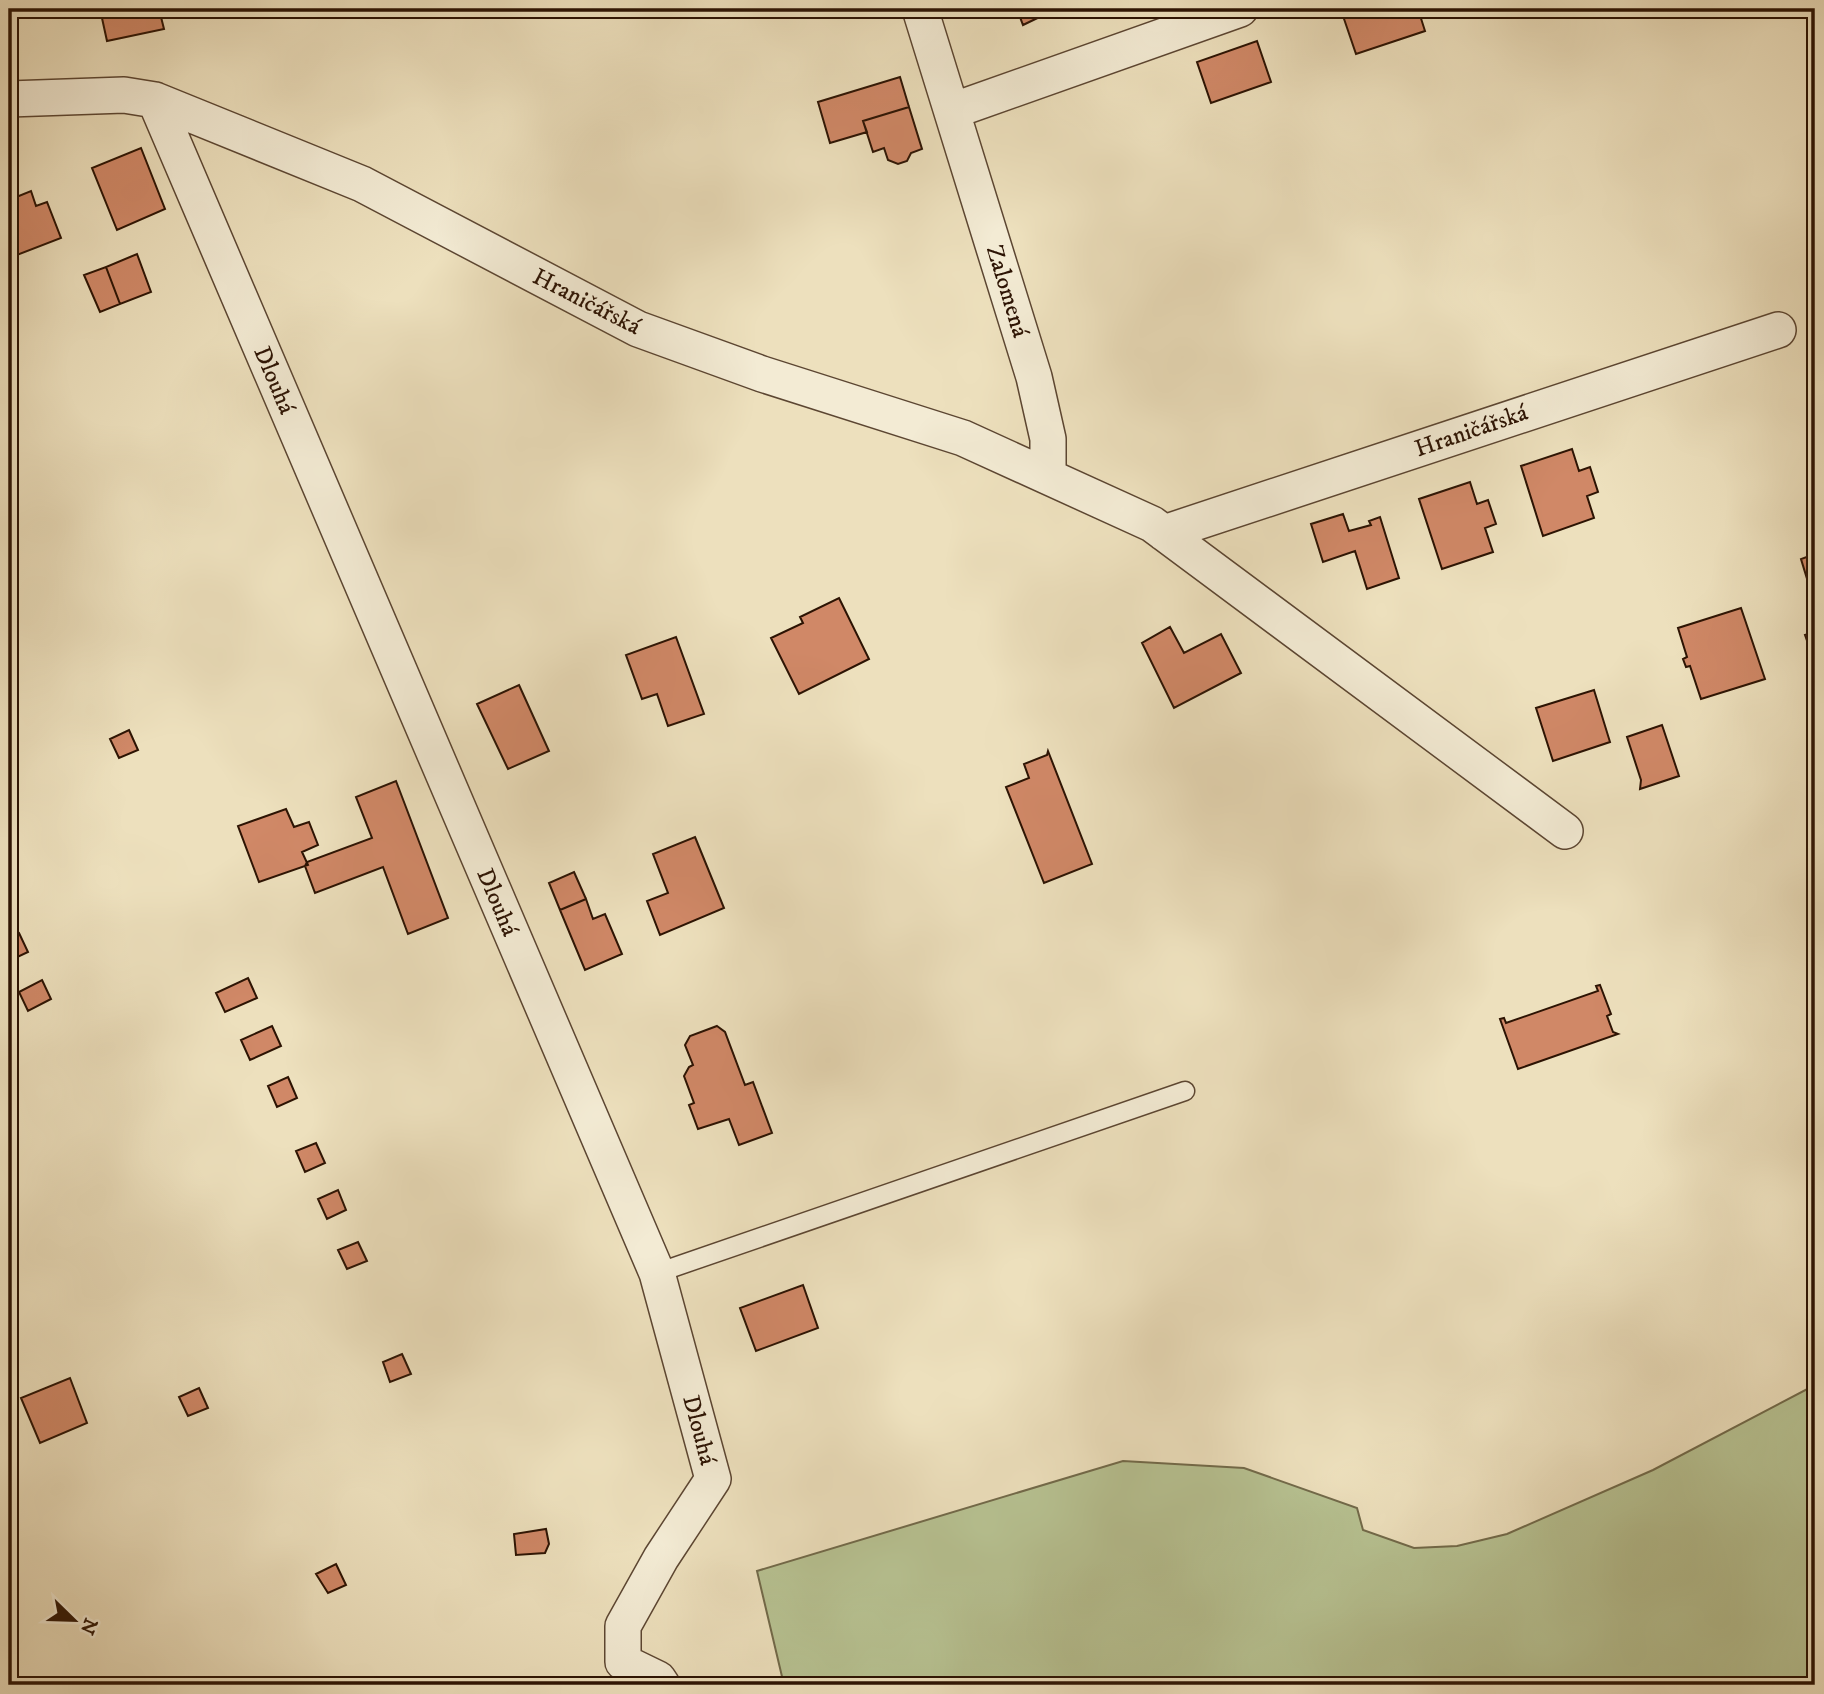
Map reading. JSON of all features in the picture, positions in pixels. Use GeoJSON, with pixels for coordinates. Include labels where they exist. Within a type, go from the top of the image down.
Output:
{"type":"FeatureCollection","features":[{"type":"Feature","properties":{"kind":"street","name":"Zalomená"},"geometry":{"type":"LineString","coordinates":[[920,9],[1034,377],[1048,439],[1048,475]]}},
{"type":"Feature","properties":{"kind":"street"},"geometry":{"type":"LineString","coordinates":[[952,111],[1240,9]]}},
{"type":"Feature","properties":{"kind":"street","name":"Hraničářská"},"geometry":{"type":"LineString","coordinates":[[9,99],[124,94],[155,100],[362,184],[638,329],[762,374],[963,438],[1048,475],[1152,524],[1565,831]]}},
{"type":"Feature","properties":{"kind":"street","name":"Dlouhá"},"geometry":{"type":"LineString","coordinates":[[155,100],[657,1273],[713,1479],[661,1558],[623,1626],[623,1662],[658,1679],[663,1685]]}},
{"type":"Feature","properties":{"kind":"street","name":"Hraničářská"},"geometry":{"type":"LineString","coordinates":[[1164,533],[1778,330]]}},
{"type":"Feature","properties":{"kind":"lane"},"geometry":{"type":"LineString","coordinates":[[657,1273],[1185,1091]]}},
{"type":"Feature","properties":{"kind":"green space"},"geometry":{"type":"Polygon","coordinates":[[[1815,1385],[1815,1685],[784,1685],[757,1571],[1123,1461],[1244,1468],[1357,1508],[1363,1530],[1414,1548],[1457,1546],[1507,1534],[1653,1470],[1815,1385]]]}},
{"type":"Feature","properties":{"kind":"building"},"geometry":{"type":"Polygon","coordinates":[[[100,9],[159,9],[164,29],[107,41],[100,9]]]}},
{"type":"Feature","properties":{"kind":"building"},"geometry":{"type":"Polygon","coordinates":[[[1017,9],[1067,9],[1054,14],[1052,11],[1023,25],[1017,9]]]}},
{"type":"Feature","properties":{"kind":"building"},"geometry":{"type":"Polygon","coordinates":[[[1356,9],[1418,9],[1425,31],[1356,54],[1342,13],[1356,9]]]}},
{"type":"Feature","properties":{"kind":"building"},"geometry":{"type":"Polygon","coordinates":[[[1257,41],[1271,82],[1211,103],[1197,62],[1257,41]]]}},
{"type":"Feature","properties":{"kind":"building"},"geometry":{"type":"Polygon","coordinates":[[[900,77],[909,107],[863,121],[867,132],[830,143],[818,102],[900,77]]]}},
{"type":"Feature","properties":{"kind":"building"},"geometry":{"type":"Polygon","coordinates":[[[909,107],[922,149],[911,153],[907,161],[898,164],[888,160],[884,148],[873,152],[863,121],[909,107]]]}},
{"type":"Feature","properties":{"kind":"building"},"geometry":{"type":"Polygon","coordinates":[[[141,148],[165,209],[117,230],[92,168],[141,148]]]}},
{"type":"Feature","properties":{"kind":"building"},"geometry":{"type":"Polygon","coordinates":[[[31,191],[36,206],[47,202],[61,238],[9,258],[9,200],[31,191]]]}},
{"type":"Feature","properties":{"kind":"building"},"geometry":{"type":"Polygon","coordinates":[[[137,254],[151,292],[120,304],[106,267],[137,254]]]}},
{"type":"Feature","properties":{"kind":"building"},"geometry":{"type":"Polygon","coordinates":[[[106,267],[120,304],[100,312],[84,275],[106,267]]]}},
{"type":"Feature","properties":{"kind":"building"},"geometry":{"type":"Polygon","coordinates":[[[1572,449],[1579,471],[1590,467],[1598,492],[1587,496],[1594,518],[1543,536],[1521,466],[1572,449]]]}},
{"type":"Feature","properties":{"kind":"building"},"geometry":{"type":"Polygon","coordinates":[[[1470,482],[1477,504],[1488,500],[1496,524],[1485,528],[1493,552],[1442,569],[1419,499],[1470,482]]]}},
{"type":"Feature","properties":{"kind":"building"},"geometry":{"type":"Polygon","coordinates":[[[1343,514],[1349,531],[1371,525],[1369,521],[1380,517],[1399,578],[1367,589],[1355,551],[1323,562],[1311,524],[1343,514]]]}},
{"type":"Feature","properties":{"kind":"building"},"geometry":{"type":"Polygon","coordinates":[[[1815,554],[1815,605],[1801,559],[1815,554]]]}},
{"type":"Feature","properties":{"kind":"building"},"geometry":{"type":"Polygon","coordinates":[[[839,598],[869,659],[799,694],[771,638],[803,623],[800,617],[839,598]]]}},
{"type":"Feature","properties":{"kind":"building"},"geometry":{"type":"Polygon","coordinates":[[[1741,608],[1765,679],[1701,699],[1690,666],[1686,667],[1683,659],[1687,657],[1678,628],[1741,608]]]}},
{"type":"Feature","properties":{"kind":"building"},"geometry":{"type":"Polygon","coordinates":[[[1170,627],[1184,653],[1221,634],[1241,673],[1174,708],[1142,643],[1170,627]]]}},
{"type":"Feature","properties":{"kind":"building"},"geometry":{"type":"Polygon","coordinates":[[[1815,632],[1815,658],[1813,658],[1805,635],[1815,632]]]}},
{"type":"Feature","properties":{"kind":"building"},"geometry":{"type":"Polygon","coordinates":[[[676,637],[704,714],[668,726],[657,694],[642,699],[626,655],[676,637]]]}},
{"type":"Feature","properties":{"kind":"building"},"geometry":{"type":"Polygon","coordinates":[[[519,685],[549,751],[508,769],[477,704],[519,685]]]}},
{"type":"Feature","properties":{"kind":"building"},"geometry":{"type":"Polygon","coordinates":[[[1594,690],[1610,742],[1553,761],[1536,708],[1594,690]]]}},
{"type":"Feature","properties":{"kind":"building"},"geometry":{"type":"Polygon","coordinates":[[[1662,725],[1679,776],[1640,789],[1641,780],[1627,737],[1662,725]]]}},
{"type":"Feature","properties":{"kind":"building"},"geometry":{"type":"Polygon","coordinates":[[[129,730],[138,750],[119,758],[110,739],[129,730]]]}},
{"type":"Feature","properties":{"kind":"building"},"geometry":{"type":"Polygon","coordinates":[[[1048,751],[1092,864],[1044,883],[1006,787],[1029,778],[1024,764],[1047,755],[1048,751]]]}},
{"type":"Feature","properties":{"kind":"building"},"geometry":{"type":"Polygon","coordinates":[[[396,781],[448,918],[408,934],[383,867],[315,893],[305,866],[307,862],[372,838],[356,797],[396,781]]]}},
{"type":"Feature","properties":{"kind":"building"},"geometry":{"type":"Polygon","coordinates":[[[286,809],[294,827],[309,822],[318,845],[302,852],[308,865],[259,882],[238,826],[286,809]]]}},
{"type":"Feature","properties":{"kind":"building"},"geometry":{"type":"Polygon","coordinates":[[[695,837],[724,908],[660,935],[647,901],[668,893],[653,854],[695,837]]]}},
{"type":"Feature","properties":{"kind":"building"},"geometry":{"type":"Polygon","coordinates":[[[574,872],[586,899],[560,910],[549,883],[574,872]]]}},
{"type":"Feature","properties":{"kind":"building"},"geometry":{"type":"Polygon","coordinates":[[[586,899],[593,919],[605,914],[622,954],[585,970],[560,910],[586,899]]]}},
{"type":"Feature","properties":{"kind":"building"},"geometry":{"type":"Polygon","coordinates":[[[19,933],[28,952],[9,961],[9,937],[19,933]]]}},
{"type":"Feature","properties":{"kind":"building"},"geometry":{"type":"Polygon","coordinates":[[[248,978],[257,998],[225,1012],[216,993],[248,978]]]}},
{"type":"Feature","properties":{"kind":"building"},"geometry":{"type":"Polygon","coordinates":[[[42,980],[51,999],[28,1011],[19,992],[42,980]]]}},
{"type":"Feature","properties":{"kind":"building"},"geometry":{"type":"Polygon","coordinates":[[[1600,985],[1611,1014],[1607,1016],[1613,1032],[1618,1034],[1518,1069],[1500,1019],[1504,1018],[1506,1023],[1598,991],[1596,986],[1600,985]]]}},
{"type":"Feature","properties":{"kind":"building"},"geometry":{"type":"Polygon","coordinates":[[[272,1026],[281,1046],[250,1060],[241,1040],[272,1026]]]}},
{"type":"Feature","properties":{"kind":"building"},"geometry":{"type":"Polygon","coordinates":[[[717,1026],[725,1032],[745,1085],[753,1082],[772,1133],[739,1145],[729,1119],[698,1129],[689,1105],[694,1103],[684,1076],[693,1065],[685,1045],[690,1036],[717,1026]]]}},
{"type":"Feature","properties":{"kind":"building"},"geometry":{"type":"Polygon","coordinates":[[[288,1077],[297,1098],[277,1107],[268,1086],[288,1077]]]}},
{"type":"Feature","properties":{"kind":"building"},"geometry":{"type":"Polygon","coordinates":[[[316,1143],[325,1163],[305,1172],[296,1151],[316,1143]]]}},
{"type":"Feature","properties":{"kind":"building"},"geometry":{"type":"Polygon","coordinates":[[[338,1190],[346,1210],[327,1219],[318,1199],[338,1190]]]}},
{"type":"Feature","properties":{"kind":"building"},"geometry":{"type":"Polygon","coordinates":[[[358,1242],[367,1261],[347,1269],[338,1250],[358,1242]]]}},
{"type":"Feature","properties":{"kind":"building"},"geometry":{"type":"Polygon","coordinates":[[[803,1285],[818,1328],[756,1351],[740,1308],[803,1285]]]}},
{"type":"Feature","properties":{"kind":"building"},"geometry":{"type":"Polygon","coordinates":[[[402,1354],[411,1374],[390,1382],[383,1362],[402,1354]]]}},
{"type":"Feature","properties":{"kind":"building"},"geometry":{"type":"Polygon","coordinates":[[[70,1378],[87,1423],[40,1443],[21,1398],[70,1378]]]}},
{"type":"Feature","properties":{"kind":"building"},"geometry":{"type":"Polygon","coordinates":[[[199,1388],[208,1408],[188,1416],[179,1397],[199,1388]]]}},
{"type":"Feature","properties":{"kind":"building"},"geometry":{"type":"Polygon","coordinates":[[[546,1529],[549,1544],[545,1553],[516,1555],[514,1534],[546,1529]]]}},
{"type":"Feature","properties":{"kind":"building"},"geometry":{"type":"Polygon","coordinates":[[[336,1564],[346,1585],[328,1593],[316,1574],[336,1564]]]}}]}
